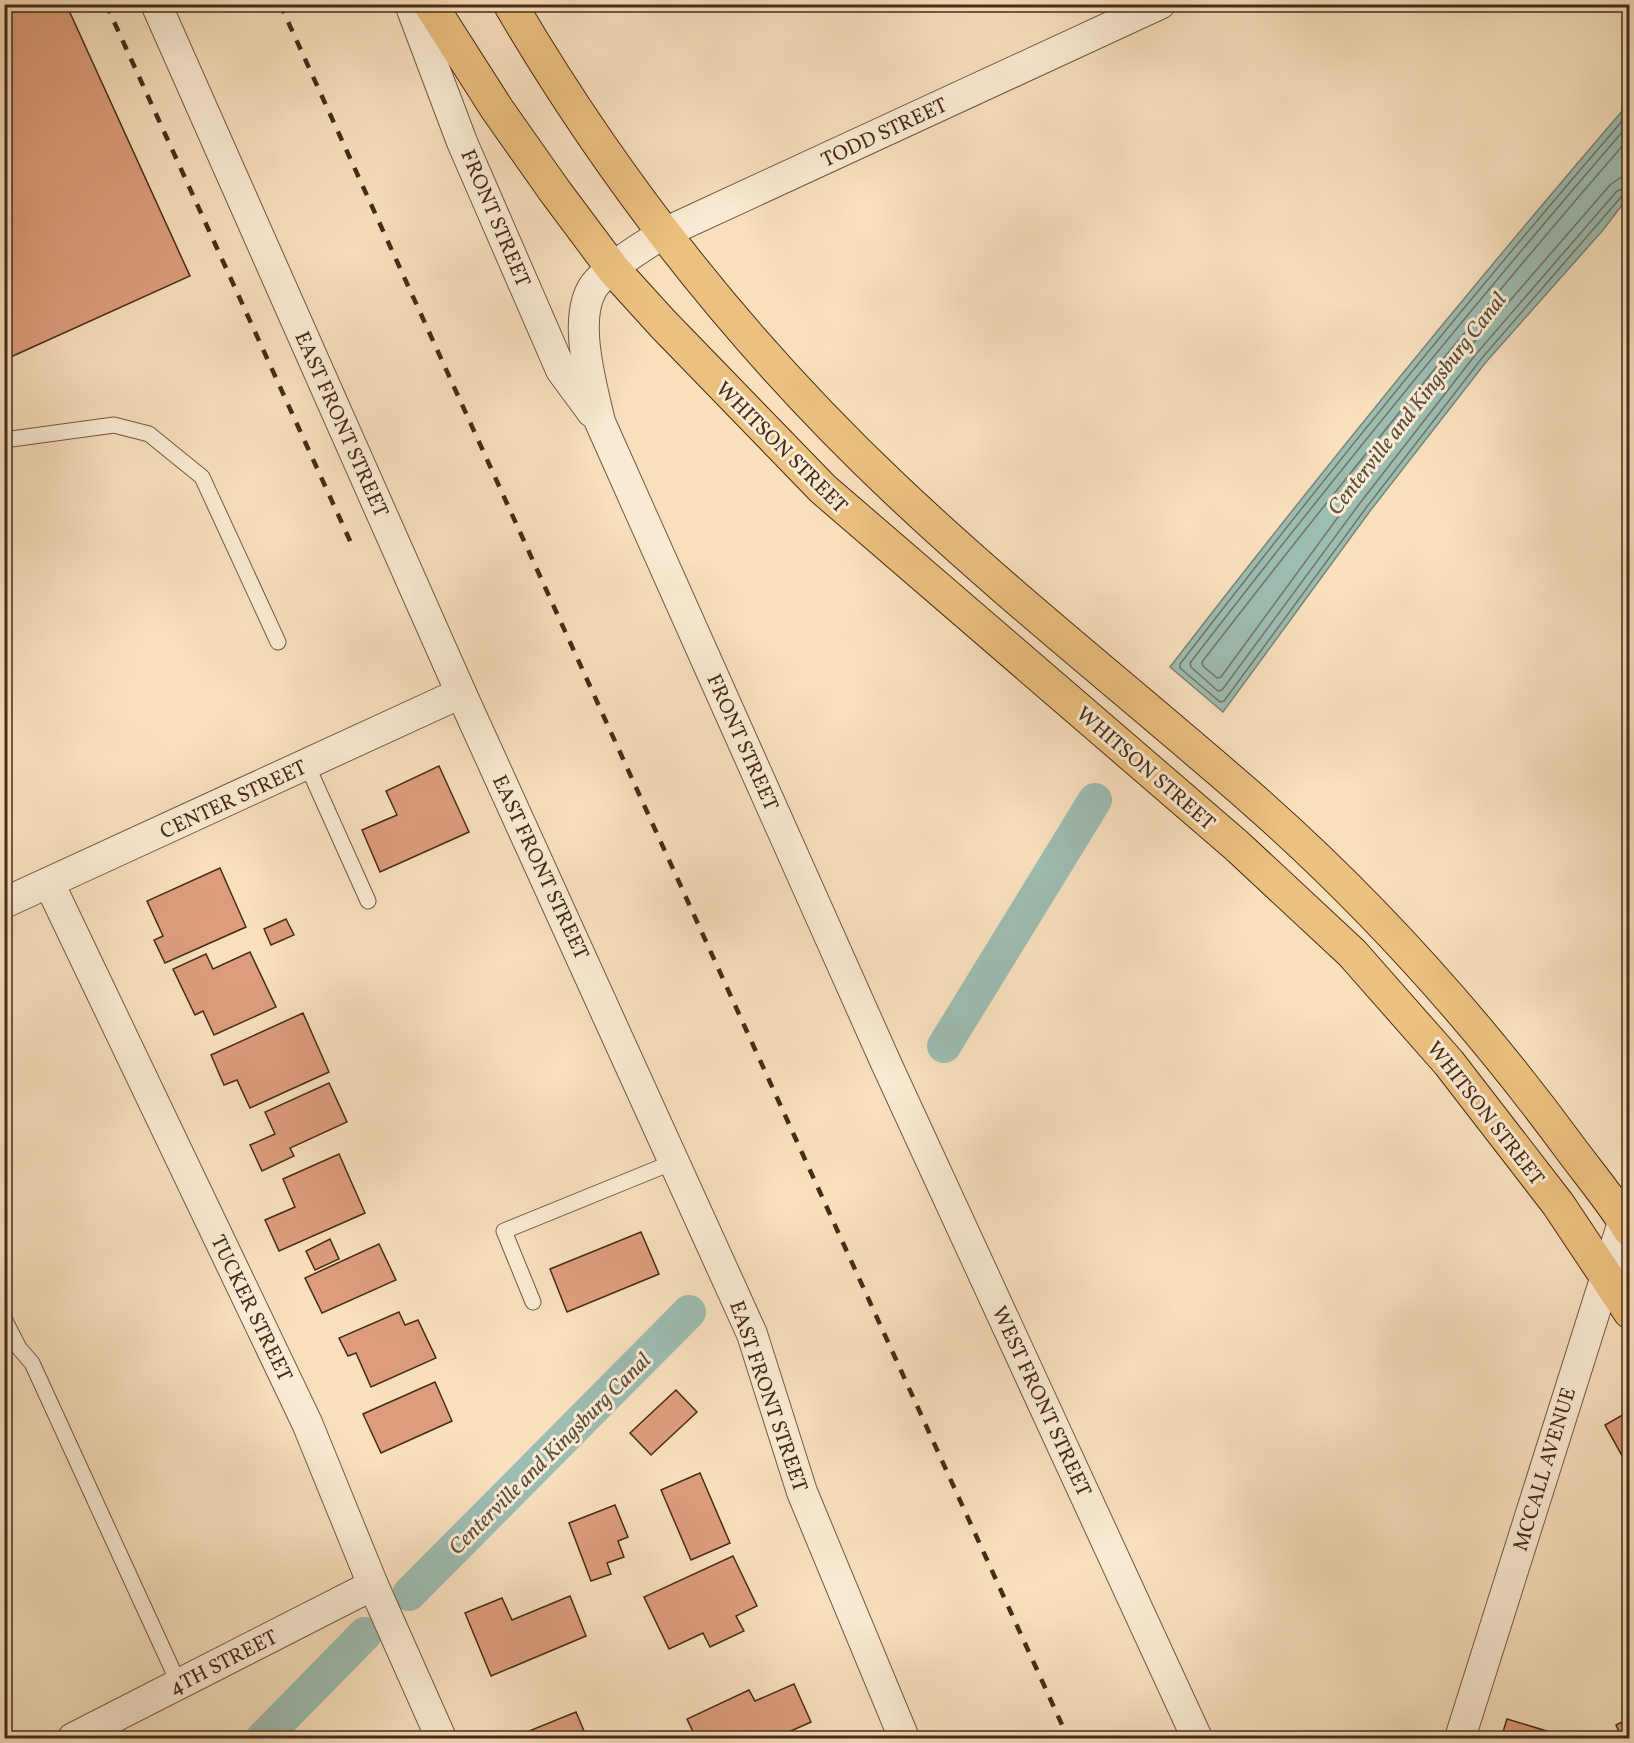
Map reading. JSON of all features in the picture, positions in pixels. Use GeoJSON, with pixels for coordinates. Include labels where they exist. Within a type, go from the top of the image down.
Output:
{"type":"FeatureCollection","features":[{"type":"Feature","properties":{"kind":"main road","name":"WHITSON STREET"},"geometry":{"type":"LineString","coordinates":[[430,4],[497,109],[613,269],[719,385],[823,489],[1236,845],[1352,953],[1449,1063],[1557,1204],[1629,1312]]}},
{"type":"Feature","properties":{"kind":"main road","name":"WHITSON STREET"},"geometry":{"type":"LineString","coordinates":[[510,4],[622,181],[662,234],[766,356],[833,429],[894,489],[968,556],[1251,798],[1386,927],[1486,1041],[1627,1216]]}},
{"type":"Feature","properties":{"kind":"street","name":"EAST FRONT STREET"},"geometry":{"type":"LineString","coordinates":[[156,4],[461,693],[676,1161],[752,1334],[802,1492],[904,1738]]}},
{"type":"Feature","properties":{"kind":"street","name":"FRONT STREET"},"geometry":{"type":"LineString","coordinates":[[410,4],[462,141],[561,370],[600,422]]}},
{"type":"Feature","properties":{"kind":"street","name":"TODD STREET"},"geometry":{"type":"LineString","coordinates":[[613,269],[662,234],[1161,4]]}},
{"type":"Feature","properties":{"kind":"street","name":"FRONT STREET"},"geometry":{"type":"LineString","coordinates":[[613,269],[597,281],[592,290],[585,319],[586,360],[600,422],[886,1063]]}},
{"type":"Feature","properties":{"kind":"street","name":"CENTER STREET"},"geometry":{"type":"LineString","coordinates":[[4,903],[461,693]]}},
{"type":"Feature","properties":{"kind":"street","name":"TUCKER STREET"},"geometry":{"type":"LineString","coordinates":[[50,883],[307,1423],[372,1585],[441,1738]]}},
{"type":"Feature","properties":{"kind":"street","name":"WEST FRONT STREET"},"geometry":{"type":"LineString","coordinates":[[886,1063],[1197,1738]]}},
{"type":"Feature","properties":{"kind":"street","name":"MCCALL AVENUE"},"geometry":{"type":"LineString","coordinates":[[1460,1738],[1605,1275],[1627,1216]]}},
{"type":"Feature","properties":{"kind":"street","name":"4TH STREET"},"geometry":{"type":"LineString","coordinates":[[73,1738],[372,1585]]}},
{"type":"Feature","properties":{"kind":"lane"},"geometry":{"type":"LineString","coordinates":[[4,440],[114,425],[149,434],[202,477],[278,642]]}},
{"type":"Feature","properties":{"kind":"lane"},"geometry":{"type":"LineString","coordinates":[[307,765],[368,901]]}},
{"type":"Feature","properties":{"kind":"lane"},"geometry":{"type":"LineString","coordinates":[[533,1302],[504,1231],[676,1161]]}},
{"type":"Feature","properties":{"kind":"lane"},"geometry":{"type":"LineString","coordinates":[[4,1319],[19,1348],[32,1363],[179,1684]]}},
{"type":"Feature","properties":{"kind":"water"},"geometry":{"type":"Polygon","coordinates":[[[1629,103],[1629,196],[1603,230],[1486,362],[1370,511],[1223,712],[1170,667],[1396,382],[1629,103]]]}},
{"type":"Feature","properties":{"kind":"building"},"geometry":{"type":"Polygon","coordinates":[[[4,4],[66,4],[190,276],[4,360],[4,4]]]}},
{"type":"Feature","properties":{"kind":"building"},"geometry":{"type":"Polygon","coordinates":[[[439,766],[469,832],[380,872],[362,830],[397,815],[386,791],[439,766]]]}},
{"type":"Feature","properties":{"kind":"building"},"geometry":{"type":"Polygon","coordinates":[[[220,868],[246,927],[165,963],[154,940],[163,936],[147,901],[220,868]]]}},
{"type":"Feature","properties":{"kind":"building"},"geometry":{"type":"Polygon","coordinates":[[[286,919],[294,935],[271,945],[264,929],[286,919]]]}},
{"type":"Feature","properties":{"kind":"building"},"geometry":{"type":"Polygon","coordinates":[[[250,952],[276,1007],[214,1035],[203,1011],[195,1015],[173,969],[206,954],[213,969],[250,952]]]}},
{"type":"Feature","properties":{"kind":"building"},"geometry":{"type":"Polygon","coordinates":[[[303,1013],[329,1072],[250,1108],[237,1080],[224,1085],[211,1055],[303,1013]]]}},
{"type":"Feature","properties":{"kind":"building"},"geometry":{"type":"Polygon","coordinates":[[[329,1083],[347,1122],[290,1148],[294,1156],[262,1171],[250,1145],[275,1134],[265,1112],[329,1083]]]}},
{"type":"Feature","properties":{"kind":"building"},"geometry":{"type":"Polygon","coordinates":[[[339,1154],[365,1213],[279,1251],[265,1220],[295,1207],[283,1179],[339,1154]]]}},
{"type":"Feature","properties":{"kind":"building"},"geometry":{"type":"Polygon","coordinates":[[[641,1232],[659,1274],[567,1312],[550,1269],[641,1232]]]}},
{"type":"Feature","properties":{"kind":"building"},"geometry":{"type":"Polygon","coordinates":[[[330,1239],[339,1259],[315,1270],[306,1251],[330,1239]]]}},
{"type":"Feature","properties":{"kind":"building"},"geometry":{"type":"Polygon","coordinates":[[[379,1244],[396,1280],[322,1313],[305,1278],[379,1244]]]}},
{"type":"Feature","properties":{"kind":"building"},"geometry":{"type":"Polygon","coordinates":[[[399,1312],[405,1325],[418,1320],[436,1358],[371,1387],[356,1353],[348,1356],[339,1338],[399,1312]]]}},
{"type":"Feature","properties":{"kind":"building"},"geometry":{"type":"Polygon","coordinates":[[[435,1382],[452,1421],[381,1453],[363,1414],[435,1382]]]}},
{"type":"Feature","properties":{"kind":"building"},"geometry":{"type":"Polygon","coordinates":[[[676,1390],[697,1412],[651,1455],[630,1433],[676,1390]]]}},
{"type":"Feature","properties":{"kind":"building"},"geometry":{"type":"Polygon","coordinates":[[[1626,1413],[1630,1420],[1630,1470],[1605,1425],[1626,1413]]]}},
{"type":"Feature","properties":{"kind":"building"},"geometry":{"type":"Polygon","coordinates":[[[700,1473],[730,1543],[691,1560],[661,1490],[700,1473]]]}},
{"type":"Feature","properties":{"kind":"building"},"geometry":{"type":"Polygon","coordinates":[[[615,1505],[628,1537],[618,1541],[624,1557],[607,1563],[611,1574],[591,1581],[569,1523],[615,1505]]]}},
{"type":"Feature","properties":{"kind":"building"},"geometry":{"type":"Polygon","coordinates":[[[733,1556],[757,1606],[736,1616],[744,1631],[710,1647],[703,1633],[669,1649],[644,1597],[733,1556]]]}},
{"type":"Feature","properties":{"kind":"building"},"geometry":{"type":"Polygon","coordinates":[[[570,1596],[586,1636],[491,1676],[465,1613],[502,1598],[512,1620],[570,1596]]]}},
{"type":"Feature","properties":{"kind":"building"},"geometry":{"type":"Polygon","coordinates":[[[794,1684],[811,1722],[775,1738],[696,1738],[687,1719],[749,1690],[755,1701],[794,1684]]]}},
{"type":"Feature","properties":{"kind":"building"},"geometry":{"type":"Polygon","coordinates":[[[576,1712],[587,1738],[521,1738],[519,1735],[576,1712]]]}},
{"type":"Feature","properties":{"kind":"building"},"geometry":{"type":"Polygon","coordinates":[[[1630,1718],[1630,1738],[1622,1738],[1616,1725],[1630,1718]]]}},
{"type":"Feature","properties":{"kind":"building"},"geometry":{"type":"Polygon","coordinates":[[[1507,1719],[1570,1738],[1501,1738],[1507,1719]]]}},
{"type":"Feature","properties":{"kind":"waterway","name":"Centerville and Kingsburg Canal"},"geometry":{"type":"LineString","coordinates":[[944,1046],[1095,800]]}},
{"type":"Feature","properties":{"kind":"waterway","name":"Centerville and Kingsburg Canal"},"geometry":{"type":"LineString","coordinates":[[409,1594],[689,1312]]}},
{"type":"Feature","properties":{"kind":"waterway","name":"Centerville and Kingsburg Canal"},"geometry":{"type":"LineString","coordinates":[[263,1738],[365,1634]]}},
{"type":"Feature","properties":{"kind":"railway"},"geometry":{"type":"LineString","coordinates":[[106,4],[351,543]]}},
{"type":"Feature","properties":{"kind":"railway"},"geometry":{"type":"LineString","coordinates":[[280,4],[1068,1738]]}}]}
